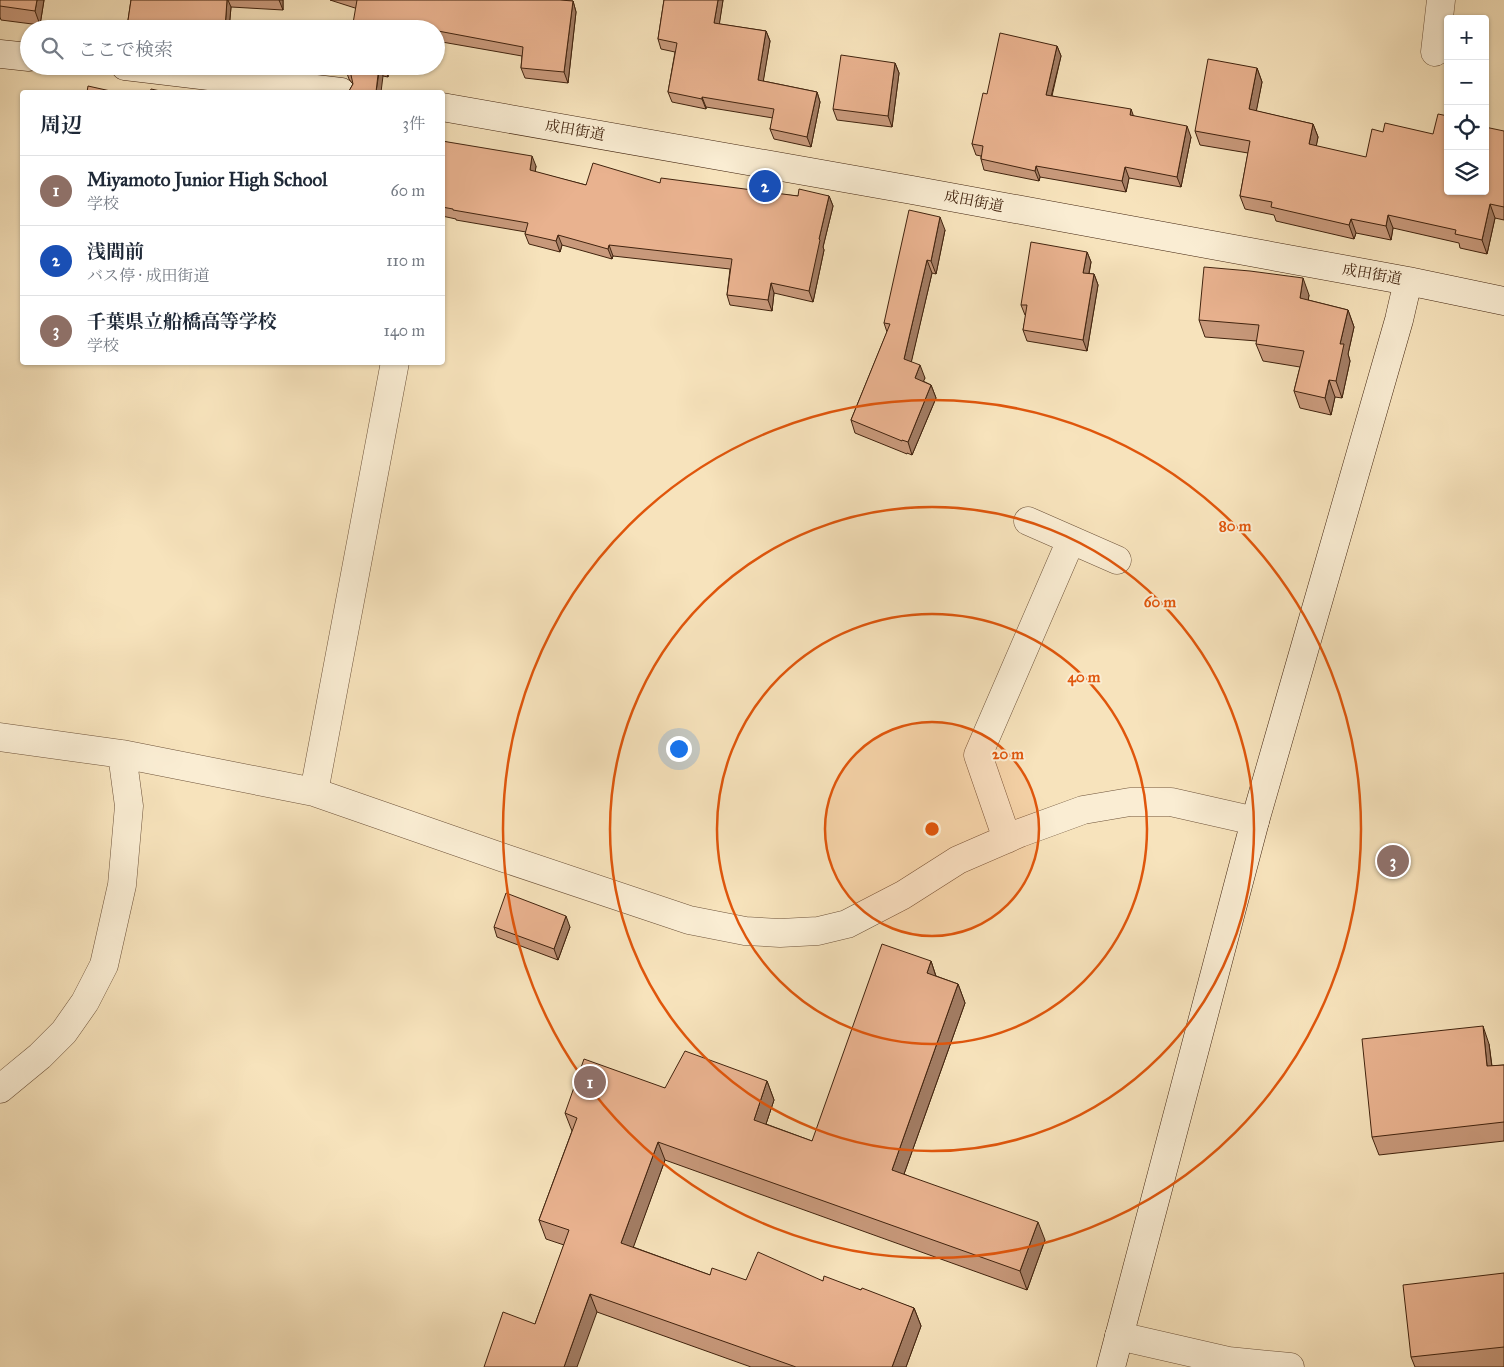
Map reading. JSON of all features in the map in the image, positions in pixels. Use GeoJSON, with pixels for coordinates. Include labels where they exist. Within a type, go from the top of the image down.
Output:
{"type":"FeatureCollection","features":[{"type":"Feature","properties":{"kind":"street"},"geometry":{"type":"LineString","coordinates":[[1435,52],[1441,0]]}},
{"type":"Feature","properties":{"kind":"street"},"geometry":{"type":"LineString","coordinates":[[0,54],[20,56]]}},
{"type":"Feature","properties":{"kind":"street"},"geometry":{"type":"LineString","coordinates":[[200,75],[324,90]]}},
{"type":"Feature","properties":{"kind":"street","name":"成田街道"},"geometry":{"type":"LineString","coordinates":[[445,109],[912,190],[1408,281],[1504,301]]}},
{"type":"Feature","properties":{"kind":"street"},"geometry":{"type":"LineString","coordinates":[[1111,1367],[1255,821],[1396,329],[1408,281]]}},
{"type":"Feature","properties":{"kind":"street"},"geometry":{"type":"LineString","coordinates":[[314,792],[394,365]]}},
{"type":"Feature","properties":{"kind":"street"},"geometry":{"type":"LineString","coordinates":[[1028,521],[1117,560]]}},
{"type":"Feature","properties":{"kind":"street"},"geometry":{"type":"LineString","coordinates":[[1007,839],[978,755],[1071,540]]}},
{"type":"Feature","properties":{"kind":"street"},"geometry":{"type":"LineString","coordinates":[[0,738],[122,754],[314,792],[689,920],[744,931],[780,933],[818,931],[848,924],[903,895],[958,860],[1083,810],[1130,802],[1171,802],[1255,821]]}},
{"type":"Feature","properties":{"kind":"street"},"geometry":{"type":"LineString","coordinates":[[0,1089],[40,1056],[64,1032],[85,1002],[104,965],[122,885],[129,806],[122,754]]}},
{"type":"Feature","properties":{"kind":"street"},"geometry":{"type":"LineString","coordinates":[[1119,1336],[1228,1361],[1290,1367]]}},
{"type":"Feature","properties":{"kind":"building"},"geometry":{"type":"Polygon","coordinates":[[[0,0],[37,0],[35,11],[0,6],[0,0]]]}},
{"type":"Feature","properties":{"kind":"building"},"geometry":{"type":"Polygon","coordinates":[[[131,0],[227,0],[226,20],[128,20],[131,0]]]}},
{"type":"Feature","properties":{"kind":"building"},"geometry":{"type":"Polygon","coordinates":[[[357,0],[573,1],[564,72],[521,68],[523,47],[445,32],[445,20],[354,20],[357,0]]]}},
{"type":"Feature","properties":{"kind":"building"},"geometry":{"type":"Polygon","coordinates":[[[664,0],[718,0],[714,23],[766,31],[758,80],[817,92],[807,137],[770,129],[774,109],[702,97],[702,99],[668,92],[677,43],[658,39],[664,0]]]}},
{"type":"Feature","properties":{"kind":"building"},"geometry":{"type":"Polygon","coordinates":[[[1000,33],[1057,46],[1046,95],[1131,109],[1130,115],[1187,126],[1177,177],[1125,167],[1122,181],[1036,166],[1035,171],[981,159],[983,146],[972,144],[983,93],[987,94],[1000,33]]]}},
{"type":"Feature","properties":{"kind":"building"},"geometry":{"type":"Polygon","coordinates":[[[841,55],[895,63],[888,116],[833,109],[841,55]]]}},
{"type":"Feature","properties":{"kind":"building"},"geometry":{"type":"Polygon","coordinates":[[[1208,59],[1257,68],[1249,109],[1313,124],[1309,144],[1366,157],[1372,129],[1383,132],[1385,123],[1433,134],[1438,114],[1444,115],[1444,195],[1489,195],[1489,128],[1504,131],[1504,207],[1490,204],[1482,240],[1455,234],[1456,230],[1388,215],[1386,226],[1351,219],[1349,225],[1271,207],[1272,202],[1240,196],[1250,141],[1195,131],[1208,59]]]}},
{"type":"Feature","properties":{"kind":"building"},"geometry":{"type":"Polygon","coordinates":[[[351,75],[378,75],[376,90],[350,90],[353,84],[351,75]]]}},
{"type":"Feature","properties":{"kind":"building"},"geometry":{"type":"Polygon","coordinates":[[[88,86],[106,90],[87,90],[88,86]]]}},
{"type":"Feature","properties":{"kind":"building"},"geometry":{"type":"Polygon","coordinates":[[[445,142],[532,156],[530,170],[586,185],[593,163],[660,183],[661,178],[798,196],[799,189],[829,196],[809,291],[771,283],[768,300],[727,295],[732,259],[609,245],[608,249],[558,235],[556,241],[525,234],[528,223],[445,208],[445,142]]]}},
{"type":"Feature","properties":{"kind":"building"},"geometry":{"type":"Polygon","coordinates":[[[909,210],[940,217],[931,261],[927,260],[904,359],[920,365],[915,378],[931,385],[908,442],[851,420],[890,324],[884,323],[909,210]]]}},
{"type":"Feature","properties":{"kind":"building"},"geometry":{"type":"Polygon","coordinates":[[[1031,242],[1087,252],[1083,273],[1094,274],[1083,340],[1023,330],[1027,305],[1021,305],[1031,242]]]}},
{"type":"Feature","properties":{"kind":"building"},"geometry":{"type":"Polygon","coordinates":[[[1204,267],[1303,278],[1300,298],[1348,310],[1340,344],[1344,344],[1336,381],[1329,380],[1325,398],[1294,391],[1304,351],[1256,344],[1259,325],[1199,320],[1204,267]]]}},
{"type":"Feature","properties":{"kind":"building"},"geometry":{"type":"Polygon","coordinates":[[[506,893],[566,916],[554,949],[494,927],[506,893]]]}},
{"type":"Feature","properties":{"kind":"building"},"geometry":{"type":"Polygon","coordinates":[[[882,944],[931,961],[927,973],[958,984],[892,1170],[1038,1222],[1020,1271],[658,1142],[621,1243],[710,1275],[712,1268],[746,1280],[758,1252],[823,1281],[824,1276],[914,1308],[892,1367],[796,1367],[590,1294],[564,1367],[484,1367],[503,1312],[535,1324],[569,1230],[539,1220],[577,1118],[565,1113],[584,1059],[665,1088],[685,1051],[767,1081],[754,1120],[812,1141],[882,944]]]}},
{"type":"Feature","properties":{"kind":"building"},"geometry":{"type":"Polygon","coordinates":[[[1483,1026],[1487,1066],[1504,1065],[1504,1122],[1372,1137],[1362,1039],[1483,1026]]]}},
{"type":"Feature","properties":{"kind":"building"},"geometry":{"type":"Polygon","coordinates":[[[1504,1273],[1504,1347],[1411,1357],[1403,1285],[1504,1273]]]}},
{"type":"Feature","properties":{"kind":"place","name":"浅間前"},"geometry":{"type":"Point","coordinates":[765,186]}},
{"type":"Feature","properties":{"kind":"place","name":"千葉県立船橋高等学校"},"geometry":{"type":"Point","coordinates":[1393,861]}},
{"type":"Feature","properties":{"kind":"place","name":"Miyamoto Junior High School"},"geometry":{"type":"Point","coordinates":[590,1082]}}]}
